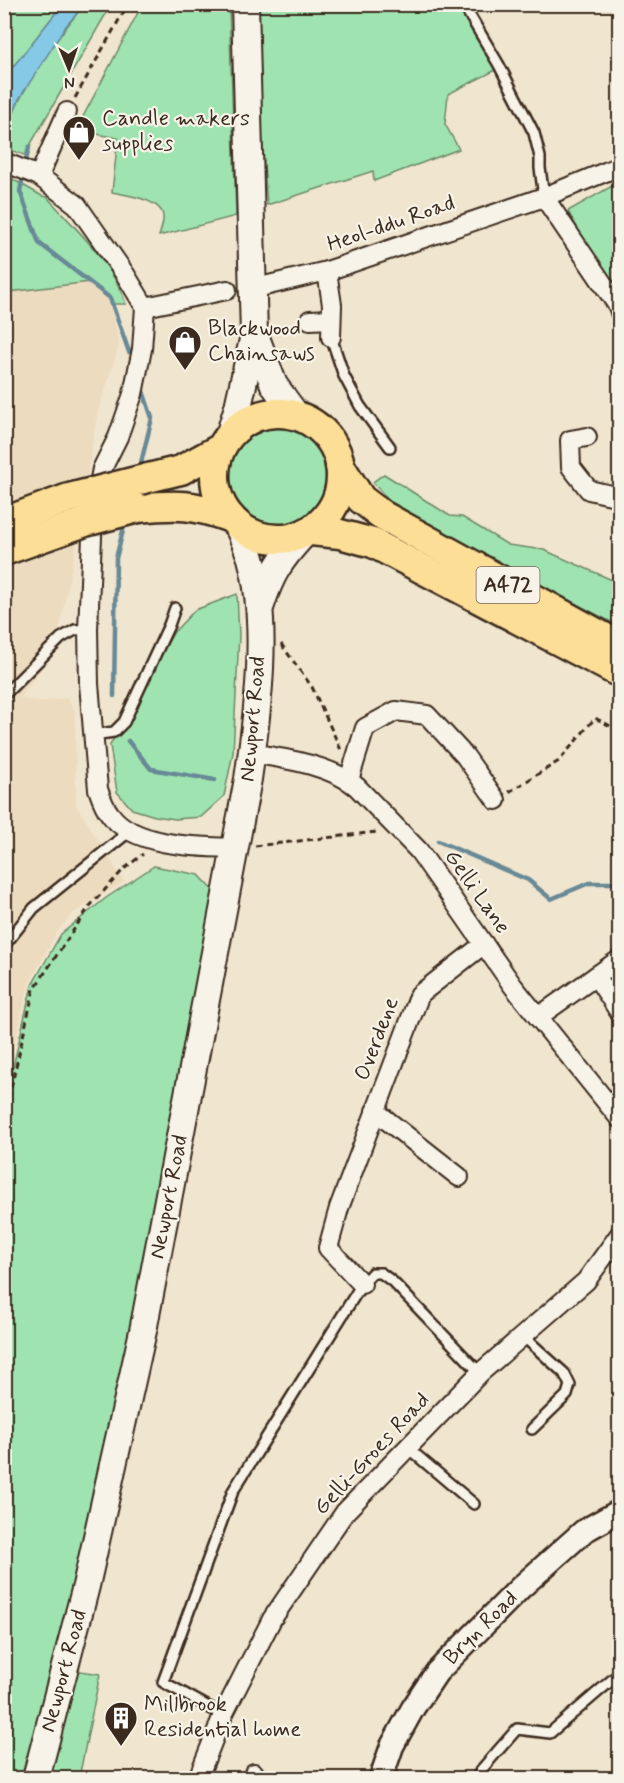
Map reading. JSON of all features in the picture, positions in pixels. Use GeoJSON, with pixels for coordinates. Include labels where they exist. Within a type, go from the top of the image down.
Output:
{"type":"FeatureCollection","features":[{"type":"Feature","properties":{"kind":"main road"},"geometry":{"type":"LineString","coordinates":[[4,522],[69,498],[181,470],[225,442],[244,422],[266,414],[288,413],[306,418],[323,432],[333,446],[340,466],[338,495],[328,515],[307,534],[284,539],[264,537],[245,530],[234,521],[222,504],[216,486],[216,469],[225,442],[238,407],[255,335],[244,4]]}},
{"type":"Feature","properties":{"kind":"main road"},"geometry":{"type":"LineString","coordinates":[[255,335],[274,385],[296,415]]}},
{"type":"Feature","properties":{"kind":"main road","name":"A472"},"geometry":{"type":"LineString","coordinates":[[340,466],[361,499],[382,516],[620,646]]}},
{"type":"Feature","properties":{"kind":"main road"},"geometry":{"type":"LineString","coordinates":[[4,551],[86,522],[138,508],[186,505],[208,510],[234,521]]}},
{"type":"Feature","properties":{"kind":"main road","name":"Newport Road"},"geometry":{"type":"LineString","coordinates":[[36,1779],[86,1586],[143,1331],[236,848],[252,753],[257,702],[260,609],[250,557],[234,521]]}},
{"type":"Feature","properties":{"kind":"main road","name":"A472"},"geometry":{"type":"LineString","coordinates":[[307,534],[342,534],[373,543],[620,673]]}},
{"type":"Feature","properties":{"kind":"main road","name":"Newport Road"},"geometry":{"type":"LineString","coordinates":[[260,609],[279,563],[307,534]]}},
{"type":"Feature","properties":{"kind":"street"},"geometry":{"type":"LineString","coordinates":[[37,175],[67,112]]}},
{"type":"Feature","properties":{"kind":"street"},"geometry":{"type":"LineString","coordinates":[[10,165],[37,175],[77,205],[145,307],[142,349],[133,394],[102,469],[93,514],[88,629],[89,684],[96,779],[103,803],[118,823],[145,838],[210,848],[236,848]]}},
{"type":"Feature","properties":{"kind":"street","name":"Heol-ddu Road"},"geometry":{"type":"LineString","coordinates":[[252,289],[327,271],[544,197],[620,166]]}},
{"type":"Feature","properties":{"kind":"street"},"geometry":{"type":"LineString","coordinates":[[544,197],[620,312]]}},
{"type":"Feature","properties":{"kind":"street"},"geometry":{"type":"LineString","coordinates":[[310,320],[331,328],[332,305],[327,271]]}},
{"type":"Feature","properties":{"kind":"street"},"geometry":{"type":"LineString","coordinates":[[145,307],[227,290]]}},
{"type":"Feature","properties":{"kind":"street"},"geometry":{"type":"LineString","coordinates":[[587,437],[570,440],[571,467],[589,490],[620,496]]}},
{"type":"Feature","properties":{"kind":"street"},"geometry":{"type":"LineString","coordinates":[[351,775],[365,728],[396,711],[427,715],[465,756],[496,800]]}},
{"type":"Feature","properties":{"kind":"street","name":"Gelli Lane"},"geometry":{"type":"LineString","coordinates":[[252,753],[351,775],[418,851],[513,986],[620,1119]]}},
{"type":"Feature","properties":{"kind":"street","name":"Overdene"},"geometry":{"type":"LineString","coordinates":[[362,1284],[328,1248],[339,1208],[420,994],[484,944]]}},
{"type":"Feature","properties":{"kind":"street"},"geometry":{"type":"LineString","coordinates":[[538,1017],[620,958]]}},
{"type":"Feature","properties":{"kind":"street"},"geometry":{"type":"LineString","coordinates":[[596,976],[620,1013]]}},
{"type":"Feature","properties":{"kind":"street","name":"Overdene"},"geometry":{"type":"LineString","coordinates":[[375,1111],[459,1177]]}},
{"type":"Feature","properties":{"kind":"street","name":"Gelli-Groes Road"},"geometry":{"type":"LineString","coordinates":[[198,1779],[223,1715],[272,1619],[345,1512],[480,1373],[586,1281],[618,1239]]}},
{"type":"Feature","properties":{"kind":"street","name":"Bryn Road"},"geometry":{"type":"LineString","coordinates":[[381,1779],[392,1746],[413,1708],[437,1672],[520,1588],[584,1531],[620,1510]]}},
{"type":"Feature","properties":{"kind":"lane"},"geometry":{"type":"LineString","coordinates":[[463,4],[534,133],[540,157],[544,197]]}},
{"type":"Feature","properties":{"kind":"lane"},"geometry":{"type":"LineString","coordinates":[[331,328],[344,376],[360,406],[390,447]]}},
{"type":"Feature","properties":{"kind":"lane"},"geometry":{"type":"LineString","coordinates":[[93,735],[114,732],[124,722],[169,626],[175,608]]}},
{"type":"Feature","properties":{"kind":"lane"},"geometry":{"type":"LineString","coordinates":[[4,695],[61,638],[75,630],[88,629]]}},
{"type":"Feature","properties":{"kind":"lane"},"geometry":{"type":"LineString","coordinates":[[4,946],[34,908],[130,831]]}},
{"type":"Feature","properties":{"kind":"lane"},"geometry":{"type":"LineString","coordinates":[[223,1715],[163,1682],[233,1491],[362,1284],[372,1273],[381,1273],[393,1282],[480,1373]]}},
{"type":"Feature","properties":{"kind":"lane"},"geometry":{"type":"LineString","coordinates":[[523,1336],[564,1373],[570,1385],[567,1395],[532,1429]]}},
{"type":"Feature","properties":{"kind":"lane"},"geometry":{"type":"LineString","coordinates":[[408,1448],[474,1503]]}},
{"type":"Feature","properties":{"kind":"lane"},"geometry":{"type":"LineString","coordinates":[[477,1779],[481,1770],[517,1729],[550,1733],[620,1673]]}},
{"type":"Feature","properties":{"kind":"path"},"geometry":{"type":"LineString","coordinates":[[67,112],[128,4]]}},
{"type":"Feature","properties":{"kind":"path"},"geometry":{"type":"LineString","coordinates":[[260,638],[272,639],[280,643],[312,687],[351,775]]}},
{"type":"Feature","properties":{"kind":"path"},"geometry":{"type":"LineString","coordinates":[[496,800],[559,761],[595,718],[620,731]]}},
{"type":"Feature","properties":{"kind":"path"},"geometry":{"type":"LineString","coordinates":[[236,848],[398,830]]}},
{"type":"Feature","properties":{"kind":"path"},"geometry":{"type":"LineString","coordinates":[[4,1118],[34,989],[89,907],[124,869],[159,841]]}},
{"type":"Feature","properties":{"kind":"shaded area"},"geometry":{"type":"Polygon","coordinates":[[[90,282],[110,298],[119,345],[97,415],[76,545],[59,630],[45,642],[54,651],[20,698],[40,702],[67,698],[75,712],[76,805],[124,882],[73,913],[57,932],[29,984],[5,1084],[5,322],[8,292],[90,282]]]}},
{"type":"Feature","properties":{"kind":"green space"},"geometry":{"type":"Polygon","coordinates":[[[4,5],[62,5],[5,77],[4,77],[4,5]]]}},
{"type":"Feature","properties":{"kind":"green space"},"geometry":{"type":"Polygon","coordinates":[[[84,5],[111,5],[29,147],[27,156],[5,148],[13,113],[23,94],[48,53],[84,5]]]}},
{"type":"Feature","properties":{"kind":"green space"},"geometry":{"type":"Polygon","coordinates":[[[142,5],[229,5],[236,216],[159,236],[163,223],[161,210],[150,202],[134,196],[112,192],[118,138],[76,130],[142,5]]]}},
{"type":"Feature","properties":{"kind":"green space"},"geometry":{"type":"Polygon","coordinates":[[[259,5],[457,5],[496,70],[448,94],[445,124],[459,149],[374,181],[373,171],[267,205],[261,125],[259,5]]]}},
{"type":"Feature","properties":{"kind":"green space"},"geometry":{"type":"Polygon","coordinates":[[[5,175],[47,197],[103,260],[126,304],[113,304],[110,298],[90,282],[9,292],[5,322],[5,175]]]}},
{"type":"Feature","properties":{"kind":"green space"},"geometry":{"type":"Polygon","coordinates":[[[619,182],[619,294],[601,271],[568,211],[619,182]]]}},
{"type":"Feature","properties":{"kind":"green space"},"geometry":{"type":"Polygon","coordinates":[[[279,426],[289,427],[306,434],[320,448],[327,465],[327,485],[320,502],[306,516],[289,523],[279,524],[269,523],[252,516],[238,502],[231,485],[230,475],[231,465],[238,448],[252,434],[269,427],[279,426]]]}},
{"type":"Feature","properties":{"kind":"green space"},"geometry":{"type":"Polygon","coordinates":[[[384,474],[450,516],[462,517],[508,545],[544,550],[619,583],[619,626],[479,554],[389,501],[373,482],[384,474]]]}},
{"type":"Feature","properties":{"kind":"green space"},"geometry":{"type":"Polygon","coordinates":[[[237,594],[239,635],[233,753],[224,796],[201,817],[175,819],[132,809],[117,792],[110,745],[174,632],[195,610],[237,594]]]}},
{"type":"Feature","properties":{"kind":"green space"},"geometry":{"type":"Polygon","coordinates":[[[154,866],[199,875],[216,893],[133,1353],[53,1667],[100,1674],[79,1778],[5,1778],[5,1101],[32,985],[61,934],[106,898],[154,866]]]}},
{"type":"Feature","properties":{"kind":"water"},"geometry":{"type":"Polygon","coordinates":[[[62,5],[84,5],[66,26],[19,99],[5,138],[5,77],[62,5]]]}},
{"type":"Feature","properties":{"kind":"waterway"},"geometry":{"type":"LineString","coordinates":[[25,165],[29,147]]}},
{"type":"Feature","properties":{"kind":"waterway"},"geometry":{"type":"LineString","coordinates":[[24,173],[20,191],[39,243],[110,298],[129,352]]}},
{"type":"Feature","properties":{"kind":"waterway"},"geometry":{"type":"LineString","coordinates":[[139,471],[152,418],[143,391]]}},
{"type":"Feature","properties":{"kind":"waterway"},"geometry":{"type":"LineString","coordinates":[[114,696],[116,558],[125,523]]}},
{"type":"Feature","properties":{"kind":"waterway"},"geometry":{"type":"LineString","coordinates":[[128,741],[151,769],[215,780]]}},
{"type":"Feature","properties":{"kind":"waterway"},"geometry":{"type":"LineString","coordinates":[[438,841],[528,880],[551,899],[589,883],[620,883]]}},
{"type":"Feature","properties":{"kind":"place","name":"Candle makers supplies"},"geometry":{"type":"Point","coordinates":[79,161]}},
{"type":"Feature","properties":{"kind":"place","name":"Blackwood Chainsaws"},"geometry":{"type":"Point","coordinates":[185,371]}},
{"type":"Feature","properties":{"kind":"place","name":"Millbrook Residential home"},"geometry":{"type":"Point","coordinates":[121,1747]}}]}
